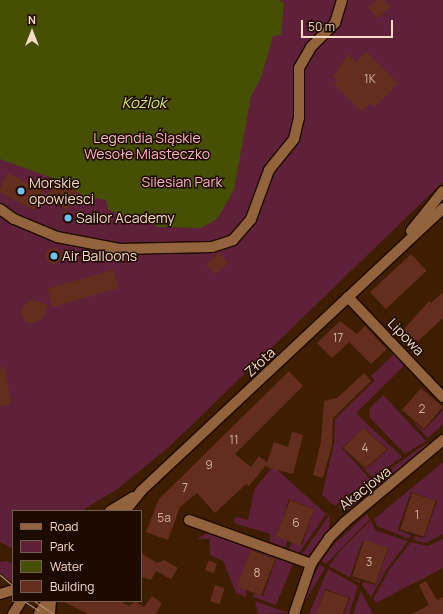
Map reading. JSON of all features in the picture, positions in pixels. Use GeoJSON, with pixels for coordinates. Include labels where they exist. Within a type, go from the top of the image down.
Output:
{"type":"FeatureCollection","features":[{"type":"Feature","properties":{"kind":"street"},"geometry":{"type":"LineString","coordinates":[[0,209],[14,219],[57,237],[113,248],[212,247],[233,240],[252,219],[269,170],[294,139],[299,118],[299,68],[311,47],[335,23],[342,0]]}},
{"type":"Feature","properties":{"kind":"street","name":"Złota"},"geometry":{"type":"LineString","coordinates":[[396,250],[443,191]]}},
{"type":"Feature","properties":{"kind":"street","name":"Złota"},"geometry":{"type":"LineString","coordinates":[[126,510],[141,491],[396,250],[443,208]]}},
{"type":"Feature","properties":{"kind":"street","name":"Lipowa"},"geometry":{"type":"LineString","coordinates":[[348,297],[443,397]]}},
{"type":"Feature","properties":{"kind":"street","name":"Akacjowa"},"geometry":{"type":"LineString","coordinates":[[294,614],[311,564],[345,522],[443,440]]}},
{"type":"Feature","properties":{"kind":"street","name":"Złota"},"geometry":{"type":"LineString","coordinates":[[112,510],[141,491]]}},
{"type":"Feature","properties":{"kind":"street"},"geometry":{"type":"LineString","coordinates":[[189,520],[311,564]]}},
{"type":"Feature","properties":{"kind":"street"},"geometry":{"type":"LineString","coordinates":[[0,594],[12,590]]}},
{"type":"Feature","properties":{"kind":"street"},"geometry":{"type":"LineString","coordinates":[[13,614],[20,602]]}},
{"type":"Feature","properties":{"kind":"street"},"geometry":{"type":"LineString","coordinates":[[39,614],[46,602]]}},
{"type":"Feature","properties":{"kind":"street"},"geometry":{"type":"LineString","coordinates":[[50,614],[51,602]]}},
{"type":"Feature","properties":{"kind":"green space","name":"Silesian Park"},"geometry":{"type":"Polygon","coordinates":[[[0,0],[443,0],[443,182],[169,447],[116,490],[83,510],[12,510],[12,548],[0,542],[0,0]]]}},
{"type":"Feature","properties":{"kind":"green space"},"geometry":{"type":"Polygon","coordinates":[[[394,354],[404,364],[403,367],[356,413],[402,457],[373,478],[353,458],[366,469],[388,449],[363,428],[342,448],[370,479],[335,506],[322,495],[334,443],[335,419],[375,380],[371,376],[394,354]]]}},
{"type":"Feature","properties":{"kind":"green space"},"geometry":{"type":"Polygon","coordinates":[[[383,395],[426,441],[405,454],[370,418],[369,409],[383,395]]]}},
{"type":"Feature","properties":{"kind":"green space"},"geometry":{"type":"Polygon","coordinates":[[[443,410],[443,424],[428,438],[410,419],[424,430],[443,410]]]}},
{"type":"Feature","properties":{"kind":"green space"},"geometry":{"type":"Polygon","coordinates":[[[427,443],[430,446],[379,490],[372,481],[427,443]]]}},
{"type":"Feature","properties":{"kind":"green space"},"geometry":{"type":"Polygon","coordinates":[[[443,462],[443,534],[426,543],[413,540],[414,536],[424,538],[437,501],[411,492],[398,530],[411,535],[409,539],[377,526],[374,519],[443,462]]]}},
{"type":"Feature","properties":{"kind":"green space"},"geometry":{"type":"Polygon","coordinates":[[[273,466],[326,514],[299,553],[289,549],[292,542],[302,545],[314,509],[289,499],[277,536],[288,540],[285,547],[270,542],[270,534],[234,523],[235,517],[248,520],[254,490],[273,466]]]}},
{"type":"Feature","properties":{"kind":"green space"},"geometry":{"type":"Polygon","coordinates":[[[355,494],[362,503],[353,509],[337,508],[355,494]]]}},
{"type":"Feature","properties":{"kind":"green space"},"geometry":{"type":"Polygon","coordinates":[[[330,514],[329,532],[312,552],[307,556],[302,554],[330,514]]]}},
{"type":"Feature","properties":{"kind":"green space"},"geometry":{"type":"Polygon","coordinates":[[[367,514],[370,519],[326,564],[321,561],[334,544],[367,514]]]}},
{"type":"Feature","properties":{"kind":"green space"},"geometry":{"type":"Polygon","coordinates":[[[371,520],[375,530],[408,541],[387,569],[371,597],[362,585],[363,582],[376,585],[388,548],[363,540],[350,577],[360,581],[360,583],[329,566],[340,551],[371,520]]]}},
{"type":"Feature","properties":{"kind":"green space"},"geometry":{"type":"Polygon","coordinates":[[[207,533],[293,564],[276,605],[253,597],[254,593],[263,596],[276,559],[251,550],[246,597],[236,593],[223,561],[210,555],[210,539],[197,539],[207,533]]]}},
{"type":"Feature","properties":{"kind":"green space"},"geometry":{"type":"Polygon","coordinates":[[[443,539],[443,568],[376,603],[373,599],[389,570],[411,542],[428,546],[443,539]]]}},
{"type":"Feature","properties":{"kind":"green space"},"geometry":{"type":"Polygon","coordinates":[[[7,561],[12,564],[12,582],[0,573],[0,562],[7,561]]]}},
{"type":"Feature","properties":{"kind":"green space"},"geometry":{"type":"Polygon","coordinates":[[[320,565],[325,568],[298,614],[293,610],[320,565]]]}},
{"type":"Feature","properties":{"kind":"green space"},"geometry":{"type":"Polygon","coordinates":[[[328,569],[358,586],[349,614],[344,614],[350,598],[325,589],[316,614],[309,614],[328,569]]]}},
{"type":"Feature","properties":{"kind":"green space"},"geometry":{"type":"Polygon","coordinates":[[[361,591],[373,614],[353,614],[361,591]]]}},
{"type":"Feature","properties":{"kind":"green space"},"geometry":{"type":"Polygon","coordinates":[[[255,601],[289,613],[258,614],[255,601]]]}},
{"type":"Feature","properties":{"kind":"water","name":"Koźlok"},"geometry":{"type":"Polygon","coordinates":[[[0,0],[278,0],[284,3],[281,35],[273,36],[261,78],[251,96],[234,190],[217,219],[201,228],[157,227],[143,215],[121,216],[108,209],[106,200],[97,198],[93,202],[58,180],[0,159],[0,0]]]}},
{"type":"Feature","properties":{"kind":"building"},"geometry":{"type":"Polygon","coordinates":[[[377,0],[384,0],[391,7],[378,18],[368,8],[377,0]]]}},
{"type":"Feature","properties":{"kind":"building"},"geometry":{"type":"Polygon","coordinates":[[[366,52],[398,83],[374,107],[370,103],[362,112],[334,84],[338,80],[333,77],[348,54],[356,62],[366,52]]]}},
{"type":"Feature","properties":{"kind":"building"},"geometry":{"type":"Polygon","coordinates":[[[8,173],[44,191],[34,210],[0,192],[0,189],[8,173]]]}},
{"type":"Feature","properties":{"kind":"building"},"geometry":{"type":"Polygon","coordinates":[[[55,180],[77,191],[68,210],[45,199],[55,180]]]}},
{"type":"Feature","properties":{"kind":"building"},"geometry":{"type":"Polygon","coordinates":[[[65,209],[73,216],[72,221],[63,222],[65,209]]]}},
{"type":"Feature","properties":{"kind":"building"},"geometry":{"type":"Polygon","coordinates":[[[51,248],[57,248],[62,253],[60,262],[57,264],[51,264],[46,259],[46,253],[51,248]]]}},
{"type":"Feature","properties":{"kind":"building"},"geometry":{"type":"Polygon","coordinates":[[[219,253],[228,263],[215,274],[206,264],[219,253]]]}},
{"type":"Feature","properties":{"kind":"building"},"geometry":{"type":"Polygon","coordinates":[[[411,254],[427,271],[386,309],[370,292],[411,254]]]}},
{"type":"Feature","properties":{"kind":"building"},"geometry":{"type":"Polygon","coordinates":[[[113,270],[118,288],[53,307],[48,289],[113,270]]]}},
{"type":"Feature","properties":{"kind":"building"},"geometry":{"type":"Polygon","coordinates":[[[443,292],[443,318],[417,342],[404,329],[429,301],[431,303],[443,292]]]}},
{"type":"Feature","properties":{"kind":"building"},"geometry":{"type":"Polygon","coordinates":[[[34,300],[48,305],[43,319],[31,324],[25,322],[20,311],[28,301],[34,300]]]}},
{"type":"Feature","properties":{"kind":"building"},"geometry":{"type":"Polygon","coordinates":[[[340,321],[357,334],[365,326],[387,349],[371,364],[349,342],[332,358],[317,343],[340,321]]]}},
{"type":"Feature","properties":{"kind":"building"},"geometry":{"type":"Polygon","coordinates":[[[5,367],[11,404],[0,406],[0,368],[5,367]]]}},
{"type":"Feature","properties":{"kind":"building"},"geometry":{"type":"Polygon","coordinates":[[[289,371],[303,386],[235,454],[251,467],[259,456],[267,462],[274,442],[288,447],[292,432],[303,435],[293,474],[266,467],[267,464],[249,486],[246,484],[215,513],[197,493],[180,507],[168,540],[146,532],[159,499],[289,371]]]}},
{"type":"Feature","properties":{"kind":"building"},"geometry":{"type":"Polygon","coordinates":[[[364,373],[371,381],[333,418],[332,445],[323,478],[313,475],[321,441],[324,401],[337,398],[364,373]]]}},
{"type":"Feature","properties":{"kind":"building"},"geometry":{"type":"Polygon","coordinates":[[[421,388],[443,407],[424,429],[402,410],[421,388]]]}},
{"type":"Feature","properties":{"kind":"building"},"geometry":{"type":"Polygon","coordinates":[[[363,428],[387,449],[366,468],[343,448],[363,428]]]}},
{"type":"Feature","properties":{"kind":"building"},"geometry":{"type":"Polygon","coordinates":[[[412,493],[436,501],[424,537],[400,529],[412,493]]]}},
{"type":"Feature","properties":{"kind":"building"},"geometry":{"type":"Polygon","coordinates":[[[290,500],[314,509],[300,546],[276,536],[290,500]]]}},
{"type":"Feature","properties":{"kind":"building"},"geometry":{"type":"Polygon","coordinates":[[[364,540],[388,548],[376,584],[352,576],[364,540]]]}},
{"type":"Feature","properties":{"kind":"building"},"geometry":{"type":"Polygon","coordinates":[[[251,550],[275,559],[261,596],[237,586],[251,550]]]}},
{"type":"Feature","properties":{"kind":"building"},"geometry":{"type":"Polygon","coordinates":[[[142,554],[157,563],[164,560],[178,568],[171,579],[156,571],[151,580],[142,577],[142,554]]]}},
{"type":"Feature","properties":{"kind":"building"},"geometry":{"type":"Polygon","coordinates":[[[209,560],[217,564],[214,573],[205,570],[209,560]]]}},
{"type":"Feature","properties":{"kind":"building"},"geometry":{"type":"Polygon","coordinates":[[[426,581],[437,600],[443,597],[443,614],[412,614],[429,605],[419,585],[426,581]]]}},
{"type":"Feature","properties":{"kind":"building"},"geometry":{"type":"Polygon","coordinates":[[[215,585],[225,588],[220,604],[210,601],[215,585]]]}},
{"type":"Feature","properties":{"kind":"building"},"geometry":{"type":"Polygon","coordinates":[[[325,590],[349,598],[343,614],[316,614],[325,590]]]}},
{"type":"Feature","properties":{"kind":"building"},"geometry":{"type":"Polygon","coordinates":[[[152,596],[162,603],[156,614],[88,614],[64,602],[122,602],[129,606],[134,602],[136,602],[144,607],[152,596]]]}},
{"type":"Feature","properties":{"kind":"tram line"},"geometry":{"type":"LineString","coordinates":[[0,575],[12,585]]}},
{"type":"Feature","properties":{"kind":"tram line"},"geometry":{"type":"LineString","coordinates":[[26,602],[38,610]]}},
{"type":"Feature","properties":{"kind":"tram line"},"geometry":{"type":"LineString","coordinates":[[36,602],[54,614]]}},
{"type":"Feature","properties":{"kind":"place","name":"Morskie opowiesci"},"geometry":{"type":"Point","coordinates":[21,191]}},
{"type":"Feature","properties":{"kind":"place","name":"Sailor Academy"},"geometry":{"type":"Point","coordinates":[68,218]}},
{"type":"Feature","properties":{"kind":"place","name":"Air Balloons"},"geometry":{"type":"Point","coordinates":[54,256]}},
{"type":"Feature","properties":{"kind":"park label","name":"Legendia Śląskie Wesołe Miasteczko"},"geometry":{"type":"Point","coordinates":[147,146]}}]}
